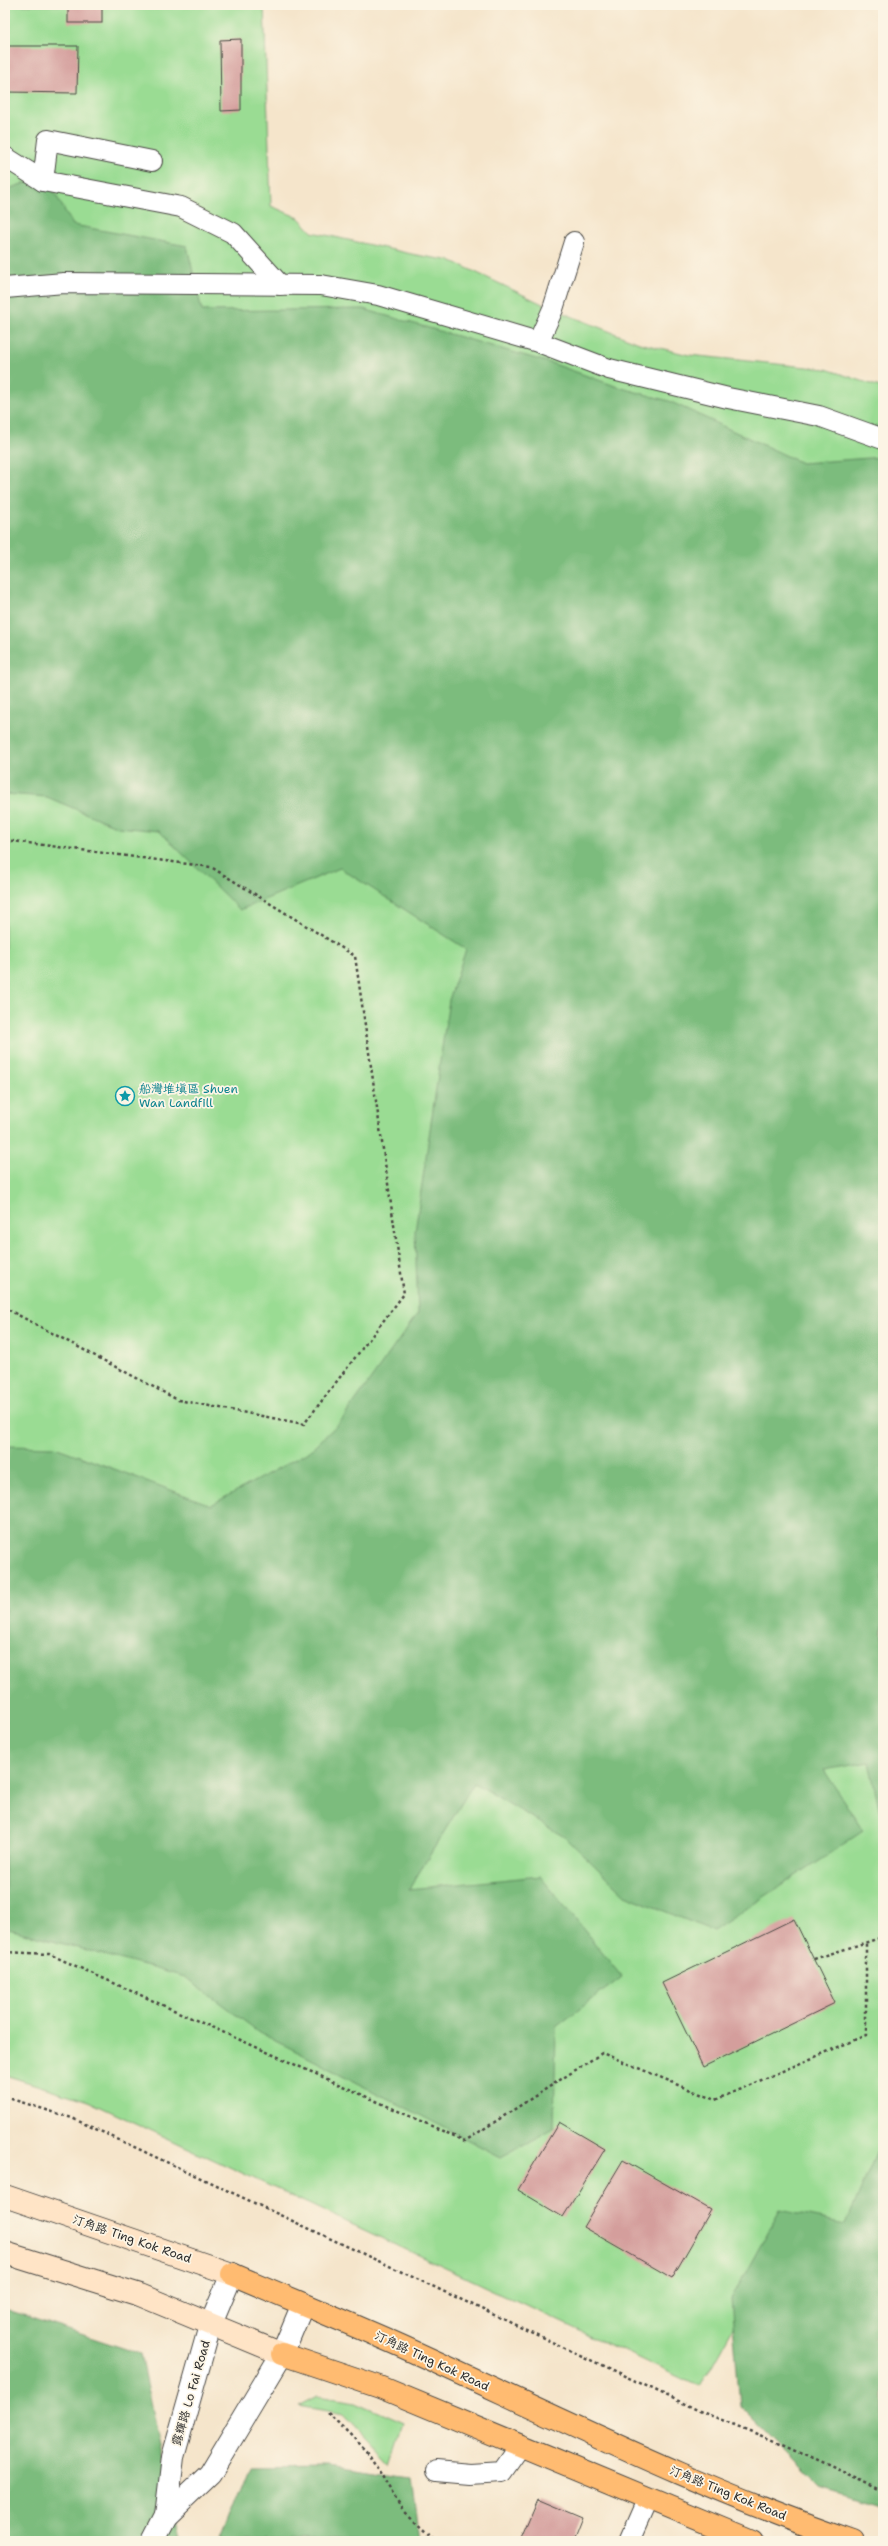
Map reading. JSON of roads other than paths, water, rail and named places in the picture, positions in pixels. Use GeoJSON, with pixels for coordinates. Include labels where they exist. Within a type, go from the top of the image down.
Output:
{"type":"FeatureCollection","features":[{"type":"Feature","properties":{"kind":"main road","name":"汀角路 Ting Kok Road"},"geometry":{"type":"LineString","coordinates":[[5,2196],[232,2274],[400,2346],[666,2468],[801,2523],[853,2541]]}},
{"type":"Feature","properties":{"kind":"main road"},"geometry":{"type":"LineString","coordinates":[[5,2253],[140,2295],[210,2326],[282,2354],[380,2387],[751,2541]]}},
{"type":"Feature","properties":{"kind":"street","name":"露輝路 Lo Fai Road"},"geometry":{"type":"LineString","coordinates":[[166,2516],[173,2457],[210,2326],[232,2274]]}},
{"type":"Feature","properties":{"kind":"street","name":"露輝路 Lo Fai Road"},"geometry":{"type":"LineString","coordinates":[[153,2541],[166,2516],[210,2474],[282,2354],[303,2304]]}},
{"type":"Feature","properties":{"kind":"lane"},"geometry":{"type":"LineString","coordinates":[[43,181],[48,140],[152,161]]}},
{"type":"Feature","properties":{"kind":"lane"},"geometry":{"type":"LineString","coordinates":[[5,157],[43,181],[181,207],[233,232],[280,285]]}},
{"type":"Feature","properties":{"kind":"lane"},"geometry":{"type":"LineString","coordinates":[[538,342],[553,309],[574,242]]}},
{"type":"Feature","properties":{"kind":"lane"},"geometry":{"type":"LineString","coordinates":[[5,288],[64,283],[321,285],[378,295],[538,342],[609,369],[728,398],[819,416],[883,439]]}},
{"type":"Feature","properties":{"kind":"lane"},"geometry":{"type":"LineString","coordinates":[[436,2471],[470,2474],[502,2472],[521,2445]]}},
{"type":"Feature","properties":{"kind":"lane"},"geometry":{"type":"LineString","coordinates":[[629,2541],[648,2498]]}},
{"type":"Feature","properties":{"kind":"place","name":"船灣堆填區 Shuen Wan Landfill"},"geometry":{"type":"Point","coordinates":[125,1096]}}]}
